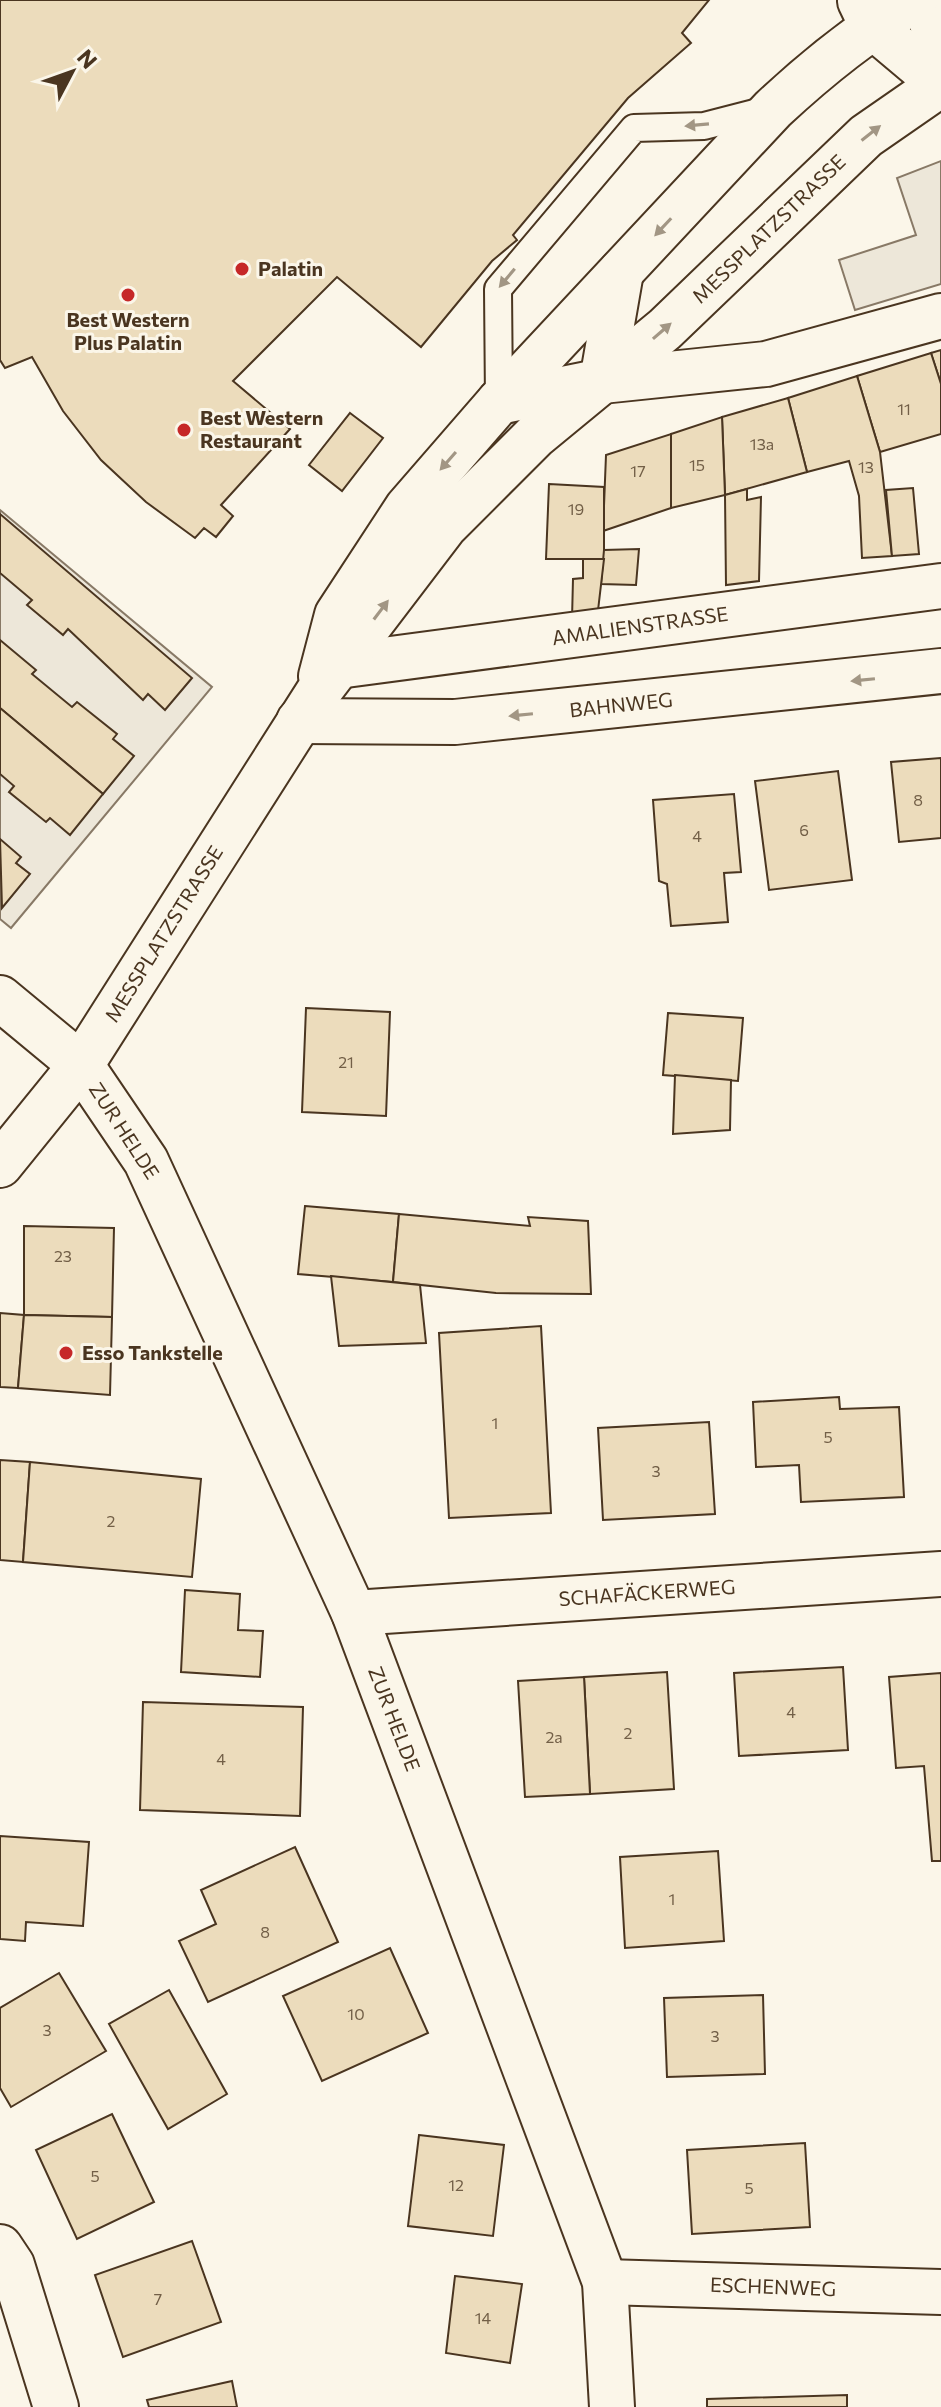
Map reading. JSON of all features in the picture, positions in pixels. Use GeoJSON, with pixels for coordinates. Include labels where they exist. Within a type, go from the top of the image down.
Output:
{"type":"FeatureCollection","features":[{"type":"Feature","properties":{"kind":"street","name":"MESSPLATZSTRASSE"},"geometry":{"type":"LineString","coordinates":[[318,694],[337,615],[407,508],[499,402],[866,13],[915,0]]}},
{"type":"Feature","properties":{"kind":"street"},"geometry":{"type":"LineString","coordinates":[[929,0],[941,84]]}},
{"type":"Feature","properties":{"kind":"street"},"geometry":{"type":"LineString","coordinates":[[866,13],[941,84]]}},
{"type":"Feature","properties":{"kind":"street","name":"MESSPLATZSTRASSE"},"geometry":{"type":"LineString","coordinates":[[0,1165],[81,1065],[318,694],[445,526],[535,436],[665,329],[866,136],[941,84]]}},
{"type":"Feature","properties":{"kind":"street"},"geometry":{"type":"LineString","coordinates":[[602,381],[621,272]]}},
{"type":"Feature","properties":{"kind":"street","name":"MESSPLATZSTRASSE"},"geometry":{"type":"LineString","coordinates":[[499,402],[602,381],[766,364],[941,316]]}},
{"type":"Feature","properties":{"kind":"street","name":"AMALIENSTRASSE"},"geometry":{"type":"LineString","coordinates":[[318,694],[941,586]]}},
{"type":"Feature","properties":{"kind":"street","name":"BAHNWEG"},"geometry":{"type":"LineString","coordinates":[[318,694],[455,722],[941,671]]}},
{"type":"Feature","properties":{"kind":"street","name":"ZUR HELDE"},"geometry":{"type":"LineString","coordinates":[[0,998],[81,1065],[146,1161],[354,1613],[605,2282],[612,2407]]}},
{"type":"Feature","properties":{"kind":"street","name":"SCHAFÄCKERWEG"},"geometry":{"type":"LineString","coordinates":[[354,1613],[941,1574]]}},
{"type":"Feature","properties":{"kind":"street"},"geometry":{"type":"LineString","coordinates":[[0,2247],[12,2265],[56,2407]]}},
{"type":"Feature","properties":{"kind":"street","name":"ESCHENWEG"},"geometry":{"type":"LineString","coordinates":[[605,2282],[941,2292]]}},
{"type":"Feature","properties":{"kind":"lane"},"geometry":{"type":"LineString","coordinates":[[499,402],[498,289],[634,128],[704,126],[773,109]]}},
{"type":"Feature","properties":{"kind":"shaded area"},"geometry":{"type":"Polygon","coordinates":[[[941,161],[941,284],[855,310],[839,260],[916,235],[897,178],[941,161]]]}},
{"type":"Feature","properties":{"kind":"shaded area"},"geometry":{"type":"Polygon","coordinates":[[[0,510],[212,687],[11,928],[0,919],[0,510]]]}},
{"type":"Feature","properties":{"kind":"building","name":"Palatin"},"geometry":{"type":"Polygon","coordinates":[[[0,0],[709,0],[682,33],[691,43],[628,98],[513,235],[517,240],[492,261],[421,347],[337,277],[233,381],[290,429],[221,505],[233,516],[216,537],[204,528],[195,538],[146,502],[101,460],[63,411],[32,357],[5,368],[0,360],[0,0]]]}},
{"type":"Feature","properties":{"kind":"building"},"geometry":{"type":"Polygon","coordinates":[[[941,350],[941,384],[931,353],[941,350]]]}},
{"type":"Feature","properties":{"kind":"building"},"geometry":{"type":"Polygon","coordinates":[[[931,353],[941,384],[941,434],[880,452],[857,376],[931,353]]]}},
{"type":"Feature","properties":{"kind":"building"},"geometry":{"type":"Polygon","coordinates":[[[857,376],[880,452],[892,556],[862,558],[859,496],[849,461],[807,472],[788,398],[857,376]]]}},
{"type":"Feature","properties":{"kind":"building"},"geometry":{"type":"Polygon","coordinates":[[[788,398],[807,472],[725,495],[722,417],[788,398]]]}},
{"type":"Feature","properties":{"kind":"building"},"geometry":{"type":"Polygon","coordinates":[[[350,413],[383,438],[342,491],[309,465],[350,413]]]}},
{"type":"Feature","properties":{"kind":"building"},"geometry":{"type":"Polygon","coordinates":[[[722,417],[725,495],[671,508],[671,434],[722,417]]]}},
{"type":"Feature","properties":{"kind":"building"},"geometry":{"type":"Polygon","coordinates":[[[671,434],[671,508],[603,531],[606,455],[671,434]]]}},
{"type":"Feature","properties":{"kind":"building"},"geometry":{"type":"Polygon","coordinates":[[[549,484],[604,487],[604,559],[546,559],[549,484]]]}},
{"type":"Feature","properties":{"kind":"building"},"geometry":{"type":"Polygon","coordinates":[[[913,488],[919,554],[892,556],[886,490],[913,488]]]}},
{"type":"Feature","properties":{"kind":"building"},"geometry":{"type":"Polygon","coordinates":[[[747,489],[747,500],[761,497],[759,581],[726,585],[725,495],[747,489]]]}},
{"type":"Feature","properties":{"kind":"building"},"geometry":{"type":"Polygon","coordinates":[[[0,514],[192,678],[165,710],[148,694],[143,700],[68,629],[63,635],[27,605],[32,600],[0,573],[0,514]]]}},
{"type":"Feature","properties":{"kind":"building"},"geometry":{"type":"Polygon","coordinates":[[[639,549],[636,585],[601,584],[604,550],[639,549]]]}},
{"type":"Feature","properties":{"kind":"building"},"geometry":{"type":"Polygon","coordinates":[[[583,559],[604,559],[597,619],[572,619],[573,579],[583,578],[583,559]]]}},
{"type":"Feature","properties":{"kind":"building"},"geometry":{"type":"Polygon","coordinates":[[[0,640],[36,670],[32,674],[72,707],[77,702],[117,734],[113,739],[134,756],[103,794],[0,708],[0,640]]]}},
{"type":"Feature","properties":{"kind":"building"},"geometry":{"type":"Polygon","coordinates":[[[0,708],[103,794],[70,835],[50,818],[46,822],[9,792],[14,786],[0,774],[0,708]]]}},
{"type":"Feature","properties":{"kind":"building"},"geometry":{"type":"Polygon","coordinates":[[[941,758],[941,838],[899,842],[891,762],[941,758]]]}},
{"type":"Feature","properties":{"kind":"building"},"geometry":{"type":"Polygon","coordinates":[[[838,771],[852,880],[769,890],[755,781],[838,771]]]}},
{"type":"Feature","properties":{"kind":"building"},"geometry":{"type":"Polygon","coordinates":[[[734,794],[741,872],[724,873],[728,922],[671,926],[667,884],[659,881],[653,800],[734,794]]]}},
{"type":"Feature","properties":{"kind":"building"},"geometry":{"type":"Polygon","coordinates":[[[0,839],[21,857],[16,863],[30,874],[2,908],[0,839]]]}},
{"type":"Feature","properties":{"kind":"building"},"geometry":{"type":"Polygon","coordinates":[[[306,1008],[390,1012],[386,1116],[302,1112],[306,1008]]]}},
{"type":"Feature","properties":{"kind":"building"},"geometry":{"type":"Polygon","coordinates":[[[668,1013],[743,1018],[738,1081],[663,1075],[668,1013]]]}},
{"type":"Feature","properties":{"kind":"building"},"geometry":{"type":"Polygon","coordinates":[[[675,1075],[731,1080],[730,1130],[673,1134],[675,1075]]]}},
{"type":"Feature","properties":{"kind":"building"},"geometry":{"type":"Polygon","coordinates":[[[305,1206],[399,1214],[393,1282],[298,1274],[305,1206]]]}},
{"type":"Feature","properties":{"kind":"building"},"geometry":{"type":"Polygon","coordinates":[[[399,1214],[530,1226],[528,1217],[588,1221],[591,1294],[496,1293],[393,1282],[399,1214]]]}},
{"type":"Feature","properties":{"kind":"building"},"geometry":{"type":"Polygon","coordinates":[[[24,1226],[114,1228],[112,1317],[24,1315],[24,1226]]]}},
{"type":"Feature","properties":{"kind":"building"},"geometry":{"type":"Polygon","coordinates":[[[331,1276],[420,1285],[426,1343],[339,1346],[331,1276]]]}},
{"type":"Feature","properties":{"kind":"building"},"geometry":{"type":"Polygon","coordinates":[[[0,1313],[24,1315],[18,1388],[0,1387],[0,1313]]]}},
{"type":"Feature","properties":{"kind":"building","name":"Esso Tankstelle"},"geometry":{"type":"Polygon","coordinates":[[[24,1315],[112,1317],[110,1395],[18,1388],[24,1315]]]}},
{"type":"Feature","properties":{"kind":"building"},"geometry":{"type":"Polygon","coordinates":[[[541,1326],[551,1513],[449,1518],[439,1333],[541,1326]]]}},
{"type":"Feature","properties":{"kind":"building"},"geometry":{"type":"Polygon","coordinates":[[[839,1397],[840,1409],[899,1407],[904,1497],[801,1502],[799,1465],[756,1467],[753,1402],[839,1397]]]}},
{"type":"Feature","properties":{"kind":"building"},"geometry":{"type":"Polygon","coordinates":[[[709,1422],[715,1514],[603,1520],[598,1428],[709,1422]]]}},
{"type":"Feature","properties":{"kind":"building"},"geometry":{"type":"Polygon","coordinates":[[[0,1460],[30,1462],[23,1562],[0,1560],[0,1460]]]}},
{"type":"Feature","properties":{"kind":"building"},"geometry":{"type":"Polygon","coordinates":[[[30,1462],[201,1479],[192,1577],[23,1562],[30,1462]]]}},
{"type":"Feature","properties":{"kind":"building"},"geometry":{"type":"Polygon","coordinates":[[[185,1590],[240,1594],[238,1630],[263,1631],[260,1677],[181,1672],[185,1590]]]}},
{"type":"Feature","properties":{"kind":"building"},"geometry":{"type":"Polygon","coordinates":[[[843,1667],[848,1750],[739,1756],[734,1673],[843,1667]]]}},
{"type":"Feature","properties":{"kind":"building"},"geometry":{"type":"Polygon","coordinates":[[[667,1672],[674,1789],[590,1794],[584,1677],[667,1672]]]}},
{"type":"Feature","properties":{"kind":"building"},"geometry":{"type":"Polygon","coordinates":[[[941,1673],[941,1861],[932,1861],[924,1766],[896,1768],[889,1677],[941,1673]]]}},
{"type":"Feature","properties":{"kind":"building"},"geometry":{"type":"Polygon","coordinates":[[[584,1677],[590,1794],[525,1797],[518,1681],[584,1677]]]}},
{"type":"Feature","properties":{"kind":"building"},"geometry":{"type":"Polygon","coordinates":[[[143,1702],[303,1707],[300,1816],[140,1810],[143,1702]]]}},
{"type":"Feature","properties":{"kind":"building"},"geometry":{"type":"Polygon","coordinates":[[[0,1836],[89,1842],[83,1926],[26,1922],[25,1941],[0,1939],[0,1836]]]}},
{"type":"Feature","properties":{"kind":"building"},"geometry":{"type":"Polygon","coordinates":[[[295,1847],[338,1942],[208,2002],[179,1941],[216,1924],[201,1890],[295,1847]]]}},
{"type":"Feature","properties":{"kind":"building"},"geometry":{"type":"Polygon","coordinates":[[[718,1851],[724,1941],[625,1948],[620,1857],[718,1851]]]}},
{"type":"Feature","properties":{"kind":"building"},"geometry":{"type":"Polygon","coordinates":[[[390,1948],[428,2033],[322,2081],[283,1996],[390,1948]]]}},
{"type":"Feature","properties":{"kind":"building"},"geometry":{"type":"Polygon","coordinates":[[[59,1973],[106,2051],[11,2107],[0,2088],[0,2008],[59,1973]]]}},
{"type":"Feature","properties":{"kind":"building"},"geometry":{"type":"Polygon","coordinates":[[[169,1990],[227,2094],[168,2129],[109,2024],[169,1990]]]}},
{"type":"Feature","properties":{"kind":"building"},"geometry":{"type":"Polygon","coordinates":[[[763,1995],[765,2074],[667,2077],[664,1998],[763,1995]]]}},
{"type":"Feature","properties":{"kind":"building"},"geometry":{"type":"Polygon","coordinates":[[[112,2114],[154,2202],[77,2239],[36,2150],[112,2114]]]}},
{"type":"Feature","properties":{"kind":"building"},"geometry":{"type":"Polygon","coordinates":[[[419,2135],[504,2145],[493,2236],[408,2226],[419,2135]]]}},
{"type":"Feature","properties":{"kind":"building"},"geometry":{"type":"Polygon","coordinates":[[[805,2143],[810,2227],[692,2234],[687,2150],[805,2143]]]}},
{"type":"Feature","properties":{"kind":"building"},"geometry":{"type":"Polygon","coordinates":[[[192,2241],[221,2322],[123,2357],[95,2275],[192,2241]]]}},
{"type":"Feature","properties":{"kind":"building"},"geometry":{"type":"Polygon","coordinates":[[[455,2276],[522,2284],[510,2363],[446,2353],[455,2276]]]}},
{"type":"Feature","properties":{"kind":"building"},"geometry":{"type":"Polygon","coordinates":[[[232,2381],[237,2407],[149,2407],[147,2400],[232,2381]]]}},
{"type":"Feature","properties":{"kind":"building"},"geometry":{"type":"Polygon","coordinates":[[[847,2395],[847,2407],[707,2407],[707,2399],[847,2395]]]}},
{"type":"Feature","properties":{"kind":"place","name":"Palatin"},"geometry":{"type":"Point","coordinates":[242,269]}},
{"type":"Feature","properties":{"kind":"place","name":"Best Western Plus Palatin"},"geometry":{"type":"Point","coordinates":[128,295]}},
{"type":"Feature","properties":{"kind":"place","name":"Best Western Restaurant"},"geometry":{"type":"Point","coordinates":[184,430]}},
{"type":"Feature","properties":{"kind":"place","name":"Esso Tankstelle"},"geometry":{"type":"Point","coordinates":[66,1353]}}]}
